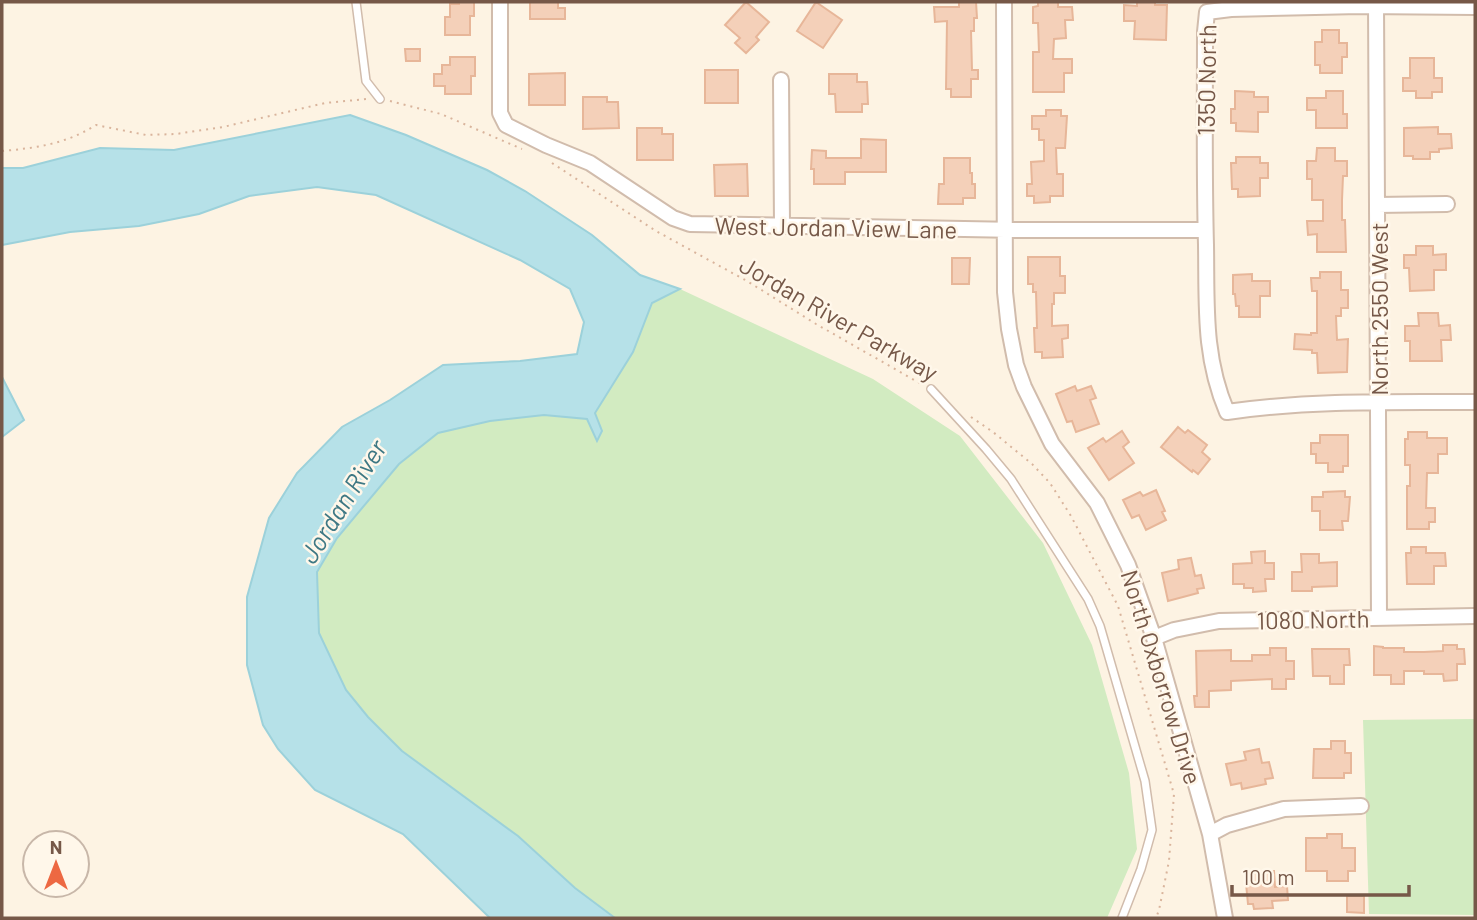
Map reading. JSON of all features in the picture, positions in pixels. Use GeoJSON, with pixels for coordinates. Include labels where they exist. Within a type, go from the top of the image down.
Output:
{"type":"FeatureCollection","features":[{"type":"Feature","properties":{"kind":"street","name":"West Jordan View Lane"},"geometry":{"type":"LineString","coordinates":[[500,2],[500,113],[506,125],[590,163],[673,218],[690,224],[1005,230],[1205,230]]}},
{"type":"Feature","properties":{"kind":"street","name":"North Oxborrow Drive"},"geometry":{"type":"LineString","coordinates":[[1004,2],[1005,292],[1016,365],[1052,444],[1097,503],[1128,565],[1154,638],[1210,834],[1225,918]]}},
{"type":"Feature","properties":{"kind":"street","name":"1350 North"},"geometry":{"type":"LineString","coordinates":[[1378,402],[1264,406],[1227,412],[1212,370],[1208,338],[1205,230],[1207,12],[1376,4],[1475,6]]}},
{"type":"Feature","properties":{"kind":"street","name":"North 2550 West"},"geometry":{"type":"LineString","coordinates":[[1376,4],[1379,617]]}},
{"type":"Feature","properties":{"kind":"street"},"geometry":{"type":"LineString","coordinates":[[781,80],[782,226]]}},
{"type":"Feature","properties":{"kind":"street"},"geometry":{"type":"LineString","coordinates":[[1377,205],[1447,205]]}},
{"type":"Feature","properties":{"kind":"street"},"geometry":{"type":"LineString","coordinates":[[1378,402],[1475,402]]}},
{"type":"Feature","properties":{"kind":"street","name":"1080 North"},"geometry":{"type":"LineString","coordinates":[[1154,638],[1174,630],[1219,621],[1475,616]]}},
{"type":"Feature","properties":{"kind":"street"},"geometry":{"type":"LineString","coordinates":[[1210,834],[1227,825],[1284,809],[1361,806]]}},
{"type":"Feature","properties":{"kind":"lane"},"geometry":{"type":"LineString","coordinates":[[356,2],[366,81],[380,99]]}},
{"type":"Feature","properties":{"kind":"lane"},"geometry":{"type":"LineString","coordinates":[[930,389],[1011,479],[1088,599],[1100,626],[1145,781],[1152,830],[1137,881],[1122,918]]}},
{"type":"Feature","properties":{"kind":"path"},"geometry":{"type":"LineString","coordinates":[[2,151],[56,144],[82,134],[96,125],[146,135],[176,135],[325,103],[357,99],[380,99],[441,114],[524,149]]}},
{"type":"Feature","properties":{"kind":"path","name":"Jordan River Parkway"},"geometry":{"type":"LineString","coordinates":[[548,160],[656,231],[747,281],[930,389]]}},
{"type":"Feature","properties":{"kind":"path"},"geometry":{"type":"LineString","coordinates":[[972,418],[1032,464],[1050,484],[1118,606],[1174,794],[1169,861],[1156,918]]}},
{"type":"Feature","properties":{"kind":"green space"},"geometry":{"type":"Polygon","coordinates":[[[680,289],[873,379],[960,436],[1043,543],[1092,645],[1129,773],[1137,849],[1107,918],[615,918],[575,888],[518,836],[402,751],[346,690],[319,634],[317,572],[337,538],[399,464],[438,433],[490,421],[544,415],[587,419],[597,440],[602,431],[595,413],[633,352],[652,303],[680,289]]]}},
{"type":"Feature","properties":{"kind":"green space"},"geometry":{"type":"Polygon","coordinates":[[[1475,719],[1475,915],[1369,914],[1363,720],[1475,719]]]}},
{"type":"Feature","properties":{"kind":"water","name":"Jordan River"},"geometry":{"type":"Polygon","coordinates":[[[350,115],[406,135],[487,170],[525,191],[592,235],[640,275],[680,289],[652,303],[633,352],[595,413],[602,431],[597,441],[587,419],[544,415],[490,421],[438,433],[399,464],[337,538],[317,572],[319,633],[346,690],[368,717],[402,751],[518,836],[575,888],[615,918],[490,918],[403,834],[315,790],[278,749],[263,725],[247,665],[247,597],[269,518],[297,473],[342,427],[390,400],[443,365],[520,361],[577,354],[584,322],[570,289],[520,260],[376,195],[317,187],[249,196],[199,214],[139,226],[70,232],[2,245],[2,168],[23,168],[100,148],[174,150],[350,115]]]}},
{"type":"Feature","properties":{"kind":"water"},"geometry":{"type":"Polygon","coordinates":[[[2,377],[24,420],[2,437],[2,377]]]}},
{"type":"Feature","properties":{"kind":"building"},"geometry":{"type":"Polygon","coordinates":[[[474,2],[474,16],[470,16],[470,35],[445,35],[445,17],[450,17],[450,4],[474,2]]]}},
{"type":"Feature","properties":{"kind":"building"},"geometry":{"type":"Polygon","coordinates":[[[530,2],[558,2],[558,8],[565,8],[565,19],[530,19],[530,2]]]}},
{"type":"Feature","properties":{"kind":"building"},"geometry":{"type":"Polygon","coordinates":[[[746,2],[769,22],[756,37],[759,40],[746,53],[735,43],[740,38],[725,25],[746,2]]]}},
{"type":"Feature","properties":{"kind":"building"},"geometry":{"type":"Polygon","coordinates":[[[816,2],[842,20],[823,48],[797,31],[816,2]]]}},
{"type":"Feature","properties":{"kind":"building"},"geometry":{"type":"Polygon","coordinates":[[[959,2],[976,2],[977,18],[974,18],[974,31],[971,31],[972,70],[978,70],[978,79],[971,79],[971,97],[951,97],[951,89],[946,89],[947,21],[935,22],[934,7],[959,7],[959,2]]]}},
{"type":"Feature","properties":{"kind":"building"},"geometry":{"type":"Polygon","coordinates":[[[1038,2],[1058,2],[1058,7],[1072,7],[1073,20],[1065,20],[1066,38],[1054,39],[1053,59],[1072,59],[1072,73],[1064,73],[1064,92],[1033,92],[1033,52],[1039,52],[1038,23],[1033,23],[1033,7],[1038,6],[1038,2]]]}},
{"type":"Feature","properties":{"kind":"building"},"geometry":{"type":"Polygon","coordinates":[[[1137,2],[1167,5],[1166,40],[1134,39],[1135,21],[1124,21],[1124,5],[1137,6],[1137,2]]]}},
{"type":"Feature","properties":{"kind":"building"},"geometry":{"type":"Polygon","coordinates":[[[1322,30],[1339,30],[1339,43],[1347,43],[1347,57],[1342,57],[1342,73],[1320,73],[1320,65],[1315,65],[1315,42],[1322,42],[1322,30]]]}},
{"type":"Feature","properties":{"kind":"building"},"geometry":{"type":"Polygon","coordinates":[[[405,49],[420,49],[420,61],[406,61],[405,49]]]}},
{"type":"Feature","properties":{"kind":"building"},"geometry":{"type":"Polygon","coordinates":[[[450,57],[475,57],[471,94],[445,94],[445,86],[434,86],[434,74],[442,74],[442,65],[450,65],[450,57]]]}},
{"type":"Feature","properties":{"kind":"building"},"geometry":{"type":"Polygon","coordinates":[[[1410,58],[1434,58],[1434,78],[1442,78],[1442,92],[1432,92],[1432,98],[1416,98],[1416,91],[1403,91],[1403,78],[1410,78],[1410,58]]]}},
{"type":"Feature","properties":{"kind":"building"},"geometry":{"type":"Polygon","coordinates":[[[705,70],[738,70],[738,103],[705,103],[705,70]]]}},
{"type":"Feature","properties":{"kind":"building"},"geometry":{"type":"Polygon","coordinates":[[[565,73],[565,105],[529,105],[529,74],[565,73]]]}},
{"type":"Feature","properties":{"kind":"building"},"geometry":{"type":"Polygon","coordinates":[[[829,74],[857,74],[857,82],[867,82],[868,104],[862,104],[862,112],[836,112],[835,94],[829,94],[829,74]]]}},
{"type":"Feature","properties":{"kind":"building"},"geometry":{"type":"Polygon","coordinates":[[[1235,91],[1254,92],[1254,97],[1268,97],[1268,112],[1258,112],[1258,132],[1236,131],[1236,123],[1231,123],[1231,109],[1235,109],[1235,91]]]}},
{"type":"Feature","properties":{"kind":"building"},"geometry":{"type":"Polygon","coordinates":[[[1326,91],[1343,91],[1343,114],[1347,114],[1347,128],[1316,128],[1316,110],[1307,110],[1307,98],[1326,98],[1326,91]]]}},
{"type":"Feature","properties":{"kind":"building"},"geometry":{"type":"Polygon","coordinates":[[[583,97],[607,97],[607,102],[618,102],[619,128],[583,129],[583,97]]]}},
{"type":"Feature","properties":{"kind":"building"},"geometry":{"type":"Polygon","coordinates":[[[1046,110],[1061,110],[1061,116],[1067,116],[1065,148],[1056,148],[1057,174],[1063,174],[1063,196],[1050,196],[1050,202],[1034,203],[1034,196],[1027,196],[1027,184],[1032,184],[1031,162],[1044,161],[1044,140],[1039,140],[1039,129],[1032,129],[1032,116],[1046,116],[1046,110]]]}},
{"type":"Feature","properties":{"kind":"building"},"geometry":{"type":"Polygon","coordinates":[[[1438,127],[1438,134],[1451,134],[1452,148],[1430,152],[1430,159],[1404,156],[1404,128],[1438,127]]]}},
{"type":"Feature","properties":{"kind":"building"},"geometry":{"type":"Polygon","coordinates":[[[637,128],[662,128],[662,134],[673,134],[673,160],[637,160],[637,128]]]}},
{"type":"Feature","properties":{"kind":"building"},"geometry":{"type":"Polygon","coordinates":[[[861,139],[886,140],[886,172],[845,172],[845,184],[814,184],[814,169],[811,169],[812,150],[826,151],[826,158],[861,158],[861,139]]]}},
{"type":"Feature","properties":{"kind":"building"},"geometry":{"type":"Polygon","coordinates":[[[1317,148],[1335,148],[1335,161],[1347,161],[1342,200],[1346,252],[1317,252],[1317,234],[1308,235],[1307,221],[1323,221],[1323,200],[1312,200],[1312,179],[1307,179],[1307,161],[1316,161],[1317,148]]]}},
{"type":"Feature","properties":{"kind":"building"},"geometry":{"type":"Polygon","coordinates":[[[1236,157],[1260,157],[1260,163],[1268,163],[1268,178],[1260,178],[1260,196],[1238,197],[1238,189],[1232,189],[1231,163],[1236,163],[1236,157]]]}},
{"type":"Feature","properties":{"kind":"building"},"geometry":{"type":"Polygon","coordinates":[[[944,158],[970,158],[975,198],[963,198],[963,204],[938,204],[939,184],[944,184],[944,158]]]}},
{"type":"Feature","properties":{"kind":"building"},"geometry":{"type":"Polygon","coordinates":[[[747,164],[748,196],[715,196],[714,165],[747,164]]]}},
{"type":"Feature","properties":{"kind":"building"},"geometry":{"type":"Polygon","coordinates":[[[1416,246],[1433,246],[1433,255],[1446,254],[1446,270],[1434,270],[1434,290],[1410,291],[1409,268],[1404,268],[1404,255],[1416,255],[1416,246]]]}},
{"type":"Feature","properties":{"kind":"building"},"geometry":{"type":"Polygon","coordinates":[[[1028,257],[1060,257],[1060,276],[1065,276],[1065,293],[1054,293],[1052,326],[1068,325],[1068,338],[1062,339],[1063,357],[1042,358],[1042,352],[1035,352],[1036,292],[1033,292],[1033,284],[1028,284],[1028,257]]]}},
{"type":"Feature","properties":{"kind":"building"},"geometry":{"type":"Polygon","coordinates":[[[952,258],[970,258],[969,284],[952,284],[952,258]]]}},
{"type":"Feature","properties":{"kind":"building"},"geometry":{"type":"Polygon","coordinates":[[[1320,272],[1341,272],[1341,290],[1348,290],[1348,308],[1341,308],[1341,316],[1336,316],[1337,340],[1348,339],[1347,372],[1318,373],[1317,353],[1294,349],[1295,334],[1317,333],[1317,291],[1312,291],[1311,278],[1320,278],[1320,272]]]}},
{"type":"Feature","properties":{"kind":"building"},"geometry":{"type":"Polygon","coordinates":[[[1252,274],[1252,281],[1270,281],[1270,296],[1260,296],[1260,317],[1239,317],[1239,306],[1236,306],[1233,294],[1233,275],[1252,274]]]}},
{"type":"Feature","properties":{"kind":"building"},"geometry":{"type":"Polygon","coordinates":[[[1418,313],[1438,313],[1439,326],[1450,325],[1451,340],[1441,340],[1442,361],[1410,361],[1410,341],[1405,341],[1405,326],[1419,326],[1418,313]]]}},
{"type":"Feature","properties":{"kind":"building"},"geometry":{"type":"Polygon","coordinates":[[[1075,386],[1077,391],[1091,386],[1096,398],[1090,400],[1099,424],[1076,432],[1072,421],[1067,422],[1056,394],[1075,386]]]}},
{"type":"Feature","properties":{"kind":"building"},"geometry":{"type":"Polygon","coordinates":[[[1178,427],[1185,433],[1188,430],[1207,445],[1202,452],[1210,459],[1198,474],[1161,447],[1178,427]]]}},
{"type":"Feature","properties":{"kind":"building"},"geometry":{"type":"Polygon","coordinates":[[[1122,431],[1129,442],[1123,447],[1134,463],[1109,480],[1088,448],[1103,438],[1106,442],[1122,431]]]}},
{"type":"Feature","properties":{"kind":"building"},"geometry":{"type":"Polygon","coordinates":[[[1408,432],[1427,432],[1427,438],[1447,438],[1447,454],[1438,454],[1438,473],[1427,473],[1426,508],[1435,508],[1435,522],[1429,522],[1429,529],[1407,529],[1410,465],[1405,465],[1405,439],[1408,439],[1408,432]]]}},
{"type":"Feature","properties":{"kind":"building"},"geometry":{"type":"Polygon","coordinates":[[[1320,435],[1348,435],[1348,466],[1343,466],[1343,472],[1328,472],[1328,463],[1316,463],[1316,454],[1311,454],[1311,443],[1320,443],[1320,435]]]}},
{"type":"Feature","properties":{"kind":"building"},"geometry":{"type":"Polygon","coordinates":[[[1156,490],[1166,520],[1146,530],[1139,515],[1132,518],[1123,500],[1140,492],[1143,496],[1156,490]]]}},
{"type":"Feature","properties":{"kind":"building"},"geometry":{"type":"Polygon","coordinates":[[[1345,491],[1345,497],[1350,497],[1348,521],[1342,521],[1343,530],[1320,530],[1320,511],[1312,511],[1312,497],[1323,497],[1323,492],[1345,491]]]}},
{"type":"Feature","properties":{"kind":"building"},"geometry":{"type":"Polygon","coordinates":[[[1411,547],[1426,547],[1426,553],[1445,553],[1446,566],[1434,566],[1434,584],[1407,584],[1406,553],[1411,553],[1411,547]]]}},
{"type":"Feature","properties":{"kind":"building"},"geometry":{"type":"Polygon","coordinates":[[[1265,551],[1265,563],[1274,563],[1274,579],[1265,579],[1266,591],[1253,592],[1253,588],[1244,588],[1244,584],[1233,584],[1233,564],[1252,563],[1251,552],[1265,551]]]}},
{"type":"Feature","properties":{"kind":"building"},"geometry":{"type":"Polygon","coordinates":[[[1301,554],[1319,554],[1319,563],[1337,562],[1337,586],[1312,587],[1312,591],[1292,591],[1292,572],[1302,572],[1301,554]]]}},
{"type":"Feature","properties":{"kind":"building"},"geometry":{"type":"Polygon","coordinates":[[[1191,558],[1195,576],[1201,575],[1204,588],[1197,589],[1198,593],[1168,601],[1162,573],[1179,569],[1178,560],[1191,558]]]}},
{"type":"Feature","properties":{"kind":"building"},"geometry":{"type":"Polygon","coordinates":[[[1443,645],[1457,645],[1457,649],[1464,649],[1465,664],[1457,664],[1457,680],[1444,681],[1443,674],[1404,671],[1404,684],[1391,684],[1391,675],[1374,675],[1374,646],[1404,648],[1404,652],[1424,652],[1443,651],[1443,645]]]}},
{"type":"Feature","properties":{"kind":"building"},"geometry":{"type":"Polygon","coordinates":[[[1270,648],[1286,648],[1286,661],[1294,661],[1294,679],[1286,679],[1286,689],[1272,689],[1272,679],[1231,681],[1231,690],[1209,691],[1209,707],[1195,707],[1196,651],[1231,650],[1231,661],[1252,661],[1252,655],[1270,655],[1270,648]]]}},
{"type":"Feature","properties":{"kind":"building"},"geometry":{"type":"Polygon","coordinates":[[[1312,649],[1349,649],[1350,665],[1344,665],[1344,684],[1330,684],[1330,676],[1313,676],[1312,649]]]}},
{"type":"Feature","properties":{"kind":"building"},"geometry":{"type":"Polygon","coordinates":[[[1331,741],[1345,741],[1345,753],[1351,753],[1351,773],[1344,773],[1344,778],[1313,778],[1314,749],[1331,749],[1331,741]]]}},
{"type":"Feature","properties":{"kind":"building"},"geometry":{"type":"Polygon","coordinates":[[[1259,749],[1262,763],[1269,762],[1273,778],[1265,779],[1266,784],[1242,789],[1241,783],[1231,785],[1226,764],[1246,760],[1244,752],[1259,749]]]}},
{"type":"Feature","properties":{"kind":"building"},"geometry":{"type":"Polygon","coordinates":[[[1327,834],[1342,834],[1342,848],[1355,848],[1355,871],[1348,871],[1348,881],[1327,881],[1327,871],[1306,871],[1306,838],[1327,838],[1327,834]]]}},
{"type":"Feature","properties":{"kind":"building"},"geometry":{"type":"Polygon","coordinates":[[[1274,871],[1275,887],[1287,886],[1288,900],[1272,901],[1273,908],[1254,909],[1253,904],[1248,904],[1245,873],[1274,871]]]}},
{"type":"Feature","properties":{"kind":"building"},"geometry":{"type":"Polygon","coordinates":[[[1347,896],[1364,896],[1364,913],[1347,912],[1347,896]]]}}]}
